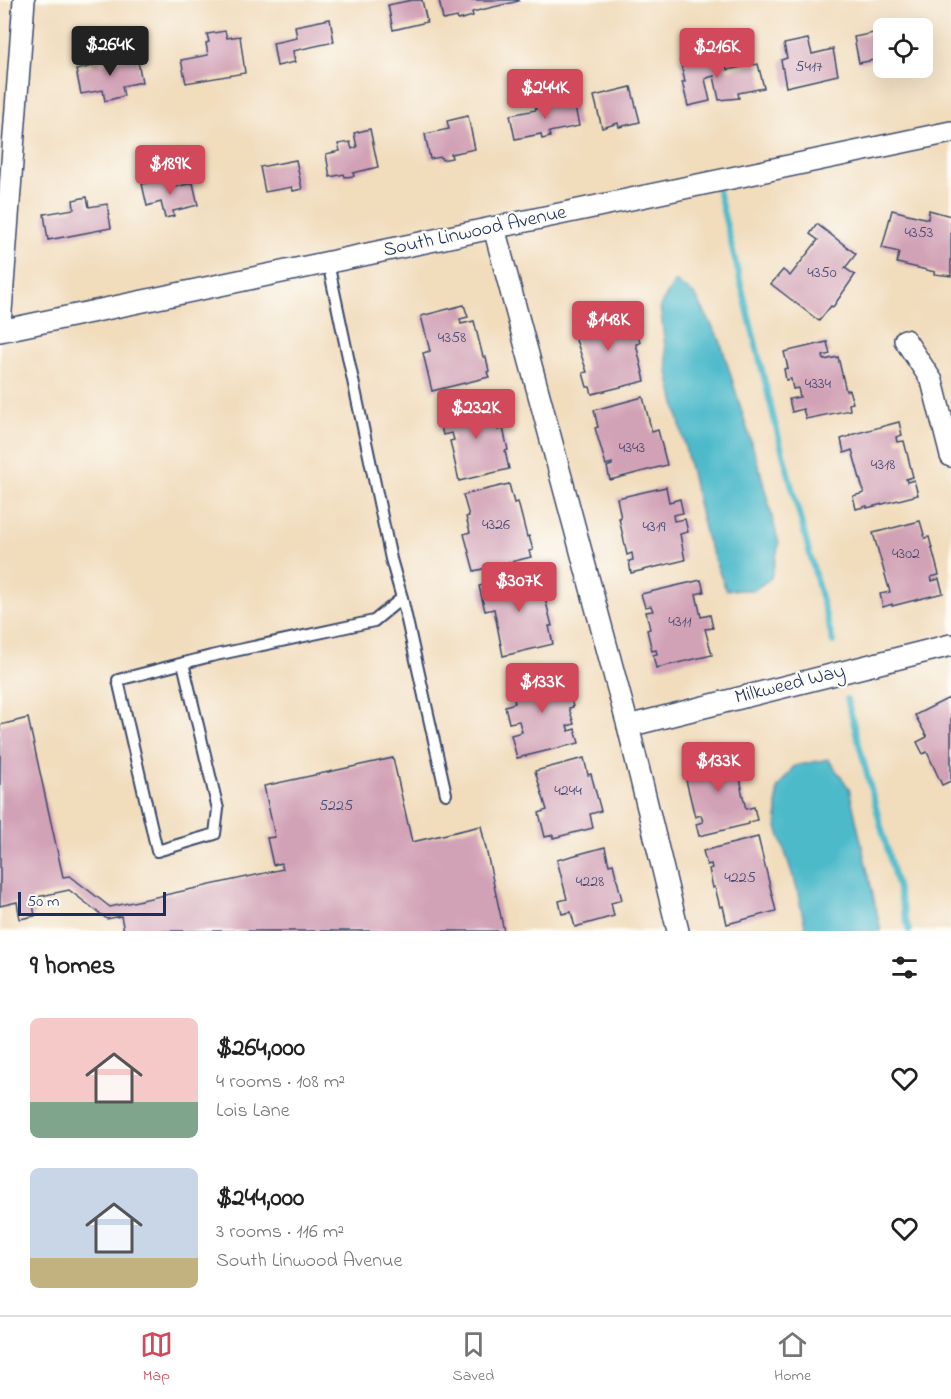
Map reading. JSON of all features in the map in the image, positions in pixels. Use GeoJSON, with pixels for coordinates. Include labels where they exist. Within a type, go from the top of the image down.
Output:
{"type":"FeatureCollection","features":[{"type":"Feature","properties":{"kind":"street"},"geometry":{"type":"LineString","coordinates":[[0,325],[24,0]]}},
{"type":"Feature","properties":{"kind":"street","name":"South Linwood Avenue"},"geometry":{"type":"LineString","coordinates":[[0,331],[951,132]]}},
{"type":"Feature","properties":{"kind":"street"},"geometry":{"type":"LineString","coordinates":[[495,228],[628,726],[678,931]]}},
{"type":"Feature","properties":{"kind":"street"},"geometry":{"type":"LineString","coordinates":[[905,340],[932,381],[951,456]]}},
{"type":"Feature","properties":{"kind":"street","name":"Milkweed Way"},"geometry":{"type":"LineString","coordinates":[[628,726],[951,645]]}},
{"type":"Feature","properties":{"kind":"lane"},"geometry":{"type":"LineString","coordinates":[[328,263],[446,794]]}},
{"type":"Feature","properties":{"kind":"lane"},"geometry":{"type":"LineString","coordinates":[[183,663],[218,809],[215,834],[157,851],[118,680],[183,663],[374,621],[402,598]]}},
{"type":"Feature","properties":{"kind":"water"},"geometry":{"type":"Polygon","coordinates":[[[675,281],[695,295],[720,340],[761,474],[779,544],[771,578],[754,590],[726,590],[706,537],[669,378],[660,306],[675,281]]]}},
{"type":"Feature","properties":{"kind":"water"},"geometry":{"type":"Polygon","coordinates":[[[828,759],[849,788],[881,931],[806,931],[797,889],[777,827],[777,789],[794,766],[828,759]]]}},
{"type":"Feature","properties":{"kind":"building"},"geometry":{"type":"Polygon","coordinates":[[[422,0],[427,22],[393,30],[388,5],[422,0]]]}},
{"type":"Feature","properties":{"kind":"building"},"geometry":{"type":"Polygon","coordinates":[[[439,0],[519,1],[472,12],[473,16],[458,20],[457,17],[443,20],[439,0]]]}},
{"type":"Feature","properties":{"kind":"building"},"geometry":{"type":"Polygon","coordinates":[[[330,19],[334,42],[293,51],[295,62],[277,66],[273,43],[297,38],[295,26],[330,19]]]}},
{"type":"Feature","properties":{"kind":"building"},"geometry":{"type":"Polygon","coordinates":[[[225,31],[227,38],[240,36],[245,73],[186,83],[181,60],[208,55],[207,34],[225,31]]]}},
{"type":"Feature","properties":{"kind":"building"},"geometry":{"type":"Polygon","coordinates":[[[873,33],[873,60],[859,63],[854,37],[873,33]]]}},
{"type":"Feature","properties":{"kind":"building"},"geometry":{"type":"Polygon","coordinates":[[[808,39],[812,54],[833,49],[838,75],[786,87],[781,60],[787,58],[784,44],[808,39]]]}},
{"type":"Feature","properties":{"kind":"building"},"geometry":{"type":"Polygon","coordinates":[[[702,55],[703,60],[723,55],[727,70],[758,64],[764,88],[738,93],[739,98],[719,100],[714,76],[705,79],[710,101],[688,106],[680,60],[702,55]]]}},
{"type":"Feature","properties":{"kind":"building"},"geometry":{"type":"Polygon","coordinates":[[[137,56],[142,82],[122,86],[124,96],[105,101],[103,90],[81,94],[76,70],[93,66],[92,62],[100,60],[101,64],[137,56]]]}},
{"type":"Feature","properties":{"kind":"building"},"geometry":{"type":"Polygon","coordinates":[[[631,87],[640,122],[619,127],[618,123],[602,128],[594,96],[631,87]]]}},
{"type":"Feature","properties":{"kind":"building"},"geometry":{"type":"Polygon","coordinates":[[[552,100],[553,106],[574,102],[579,126],[549,132],[550,137],[542,139],[541,134],[515,139],[510,115],[536,110],[535,103],[552,100]]]}},
{"type":"Feature","properties":{"kind":"building"},"geometry":{"type":"Polygon","coordinates":[[[468,116],[475,149],[451,154],[452,158],[430,159],[425,134],[449,129],[447,121],[468,116]]]}},
{"type":"Feature","properties":{"kind":"building"},"geometry":{"type":"Polygon","coordinates":[[[370,129],[378,167],[353,173],[354,176],[345,177],[344,174],[330,177],[326,154],[340,151],[338,144],[350,142],[352,149],[357,147],[354,133],[370,129]]]}},
{"type":"Feature","properties":{"kind":"building"},"geometry":{"type":"Polygon","coordinates":[[[296,160],[302,189],[293,191],[292,187],[265,192],[260,167],[296,160]]]}},
{"type":"Feature","properties":{"kind":"building"},"geometry":{"type":"Polygon","coordinates":[[[168,179],[171,188],[193,183],[198,205],[173,211],[174,216],[165,218],[161,202],[147,206],[142,184],[168,179]]]}},
{"type":"Feature","properties":{"kind":"building"},"geometry":{"type":"Polygon","coordinates":[[[87,197],[89,207],[107,204],[111,228],[48,240],[44,214],[74,209],[73,200],[87,197]]]}},
{"type":"Feature","properties":{"kind":"building"},"geometry":{"type":"Polygon","coordinates":[[[892,210],[928,219],[929,210],[951,216],[951,276],[934,274],[935,272],[897,263],[899,252],[882,248],[892,210]]]}},
{"type":"Feature","properties":{"kind":"building"},"geometry":{"type":"Polygon","coordinates":[[[817,224],[856,254],[845,268],[855,275],[833,307],[831,306],[819,321],[771,284],[783,270],[790,276],[818,240],[810,234],[817,224]]]}},
{"type":"Feature","properties":{"kind":"building"},"geometry":{"type":"Polygon","coordinates":[[[464,305],[468,317],[460,319],[461,324],[474,321],[483,357],[486,357],[489,377],[432,391],[423,353],[430,351],[421,316],[464,305]]]}},
{"type":"Feature","properties":{"kind":"building"},"geometry":{"type":"Polygon","coordinates":[[[622,309],[628,333],[637,331],[640,343],[636,344],[645,381],[592,394],[590,387],[587,387],[583,373],[587,372],[575,337],[580,335],[579,331],[574,332],[571,320],[622,309]]]}},
{"type":"Feature","properties":{"kind":"building"},"geometry":{"type":"Polygon","coordinates":[[[827,342],[830,354],[823,356],[824,360],[838,357],[846,391],[849,390],[853,403],[849,404],[850,410],[806,419],[803,409],[792,412],[789,399],[800,397],[798,388],[793,389],[791,379],[786,380],[784,369],[788,368],[784,352],[827,342]]]}},
{"type":"Feature","properties":{"kind":"building"},"geometry":{"type":"Polygon","coordinates":[[[643,397],[652,432],[658,430],[667,465],[610,480],[607,467],[612,463],[606,465],[595,428],[598,427],[594,410],[643,397]]]}},
{"type":"Feature","properties":{"kind":"building"},"geometry":{"type":"Polygon","coordinates":[[[491,399],[492,402],[496,401],[499,414],[495,415],[498,430],[503,428],[509,469],[459,481],[450,441],[454,440],[452,433],[443,435],[440,422],[449,420],[446,410],[491,399]]]}},
{"type":"Feature","properties":{"kind":"building"},"geometry":{"type":"Polygon","coordinates":[[[899,422],[902,435],[896,437],[897,442],[904,441],[913,477],[906,479],[907,482],[914,480],[918,495],[856,509],[853,496],[864,493],[852,450],[844,453],[841,439],[899,422]]]}},
{"type":"Feature","properties":{"kind":"building"},"geometry":{"type":"Polygon","coordinates":[[[509,484],[514,503],[518,502],[527,537],[529,536],[533,550],[529,551],[531,557],[474,571],[464,534],[470,532],[466,517],[469,516],[463,495],[509,484]]]}},
{"type":"Feature","properties":{"kind":"building"},"geometry":{"type":"Polygon","coordinates":[[[666,487],[669,502],[680,499],[683,513],[673,515],[674,521],[685,519],[688,532],[680,534],[685,560],[631,573],[629,561],[633,560],[632,553],[627,555],[617,498],[666,487]]]}},
{"type":"Feature","properties":{"kind":"building"},"geometry":{"type":"Polygon","coordinates":[[[920,521],[925,538],[929,537],[939,575],[931,577],[932,581],[939,579],[943,593],[883,607],[880,594],[890,592],[873,533],[920,521]]]}},
{"type":"Feature","properties":{"kind":"building"},"geometry":{"type":"Polygon","coordinates":[[[538,572],[541,585],[535,586],[536,592],[543,590],[552,626],[549,626],[553,644],[503,656],[494,609],[485,611],[479,586],[538,572]]]}},
{"type":"Feature","properties":{"kind":"building"},"geometry":{"type":"Polygon","coordinates":[[[701,580],[704,592],[696,594],[701,617],[710,615],[713,628],[705,629],[712,655],[656,668],[653,655],[657,654],[656,650],[652,651],[646,612],[653,611],[651,606],[645,607],[641,594],[701,580]]]}},
{"type":"Feature","properties":{"kind":"building"},"geometry":{"type":"Polygon","coordinates":[[[563,669],[565,687],[568,686],[573,707],[569,708],[574,724],[567,726],[569,731],[575,729],[579,743],[517,758],[511,735],[522,732],[519,721],[509,723],[505,706],[515,703],[510,683],[563,669]]]}},
{"type":"Feature","properties":{"kind":"building"},"geometry":{"type":"Polygon","coordinates":[[[951,697],[951,781],[942,785],[927,752],[923,754],[917,742],[927,737],[915,715],[951,697]]]}},
{"type":"Feature","properties":{"kind":"building"},"geometry":{"type":"Polygon","coordinates":[[[28,718],[63,877],[70,876],[110,907],[283,869],[281,863],[273,865],[267,838],[275,837],[264,786],[393,758],[412,842],[481,826],[504,931],[124,931],[121,916],[107,919],[69,890],[32,898],[35,916],[20,919],[17,902],[0,906],[0,725],[28,718]]]}},
{"type":"Feature","properties":{"kind":"building"},"geometry":{"type":"Polygon","coordinates":[[[733,751],[737,765],[746,763],[750,776],[740,778],[741,788],[746,809],[754,807],[757,820],[699,836],[696,824],[703,822],[701,815],[695,817],[686,780],[689,780],[685,762],[733,751]]]}},
{"type":"Feature","properties":{"kind":"building"},"geometry":{"type":"Polygon","coordinates":[[[584,758],[601,811],[590,814],[593,828],[553,838],[553,835],[545,837],[539,813],[547,810],[535,771],[584,758]]]}},
{"type":"Feature","properties":{"kind":"building"},"geometry":{"type":"Polygon","coordinates":[[[758,837],[776,911],[727,924],[723,906],[720,907],[715,887],[713,888],[709,869],[712,868],[711,864],[707,865],[703,851],[758,837]]]}},
{"type":"Feature","properties":{"kind":"building"},"geometry":{"type":"Polygon","coordinates":[[[605,847],[609,865],[613,864],[622,900],[611,903],[614,916],[575,927],[571,912],[562,914],[559,901],[567,899],[557,860],[605,847]]]}},
{"type":"Feature","properties":{"kind":"waterway"},"geometry":{"type":"LineString","coordinates":[[717,186],[776,427],[833,642]]}},
{"type":"Feature","properties":{"kind":"waterway"},"geometry":{"type":"LineString","coordinates":[[847,699],[909,931]]}}]}
